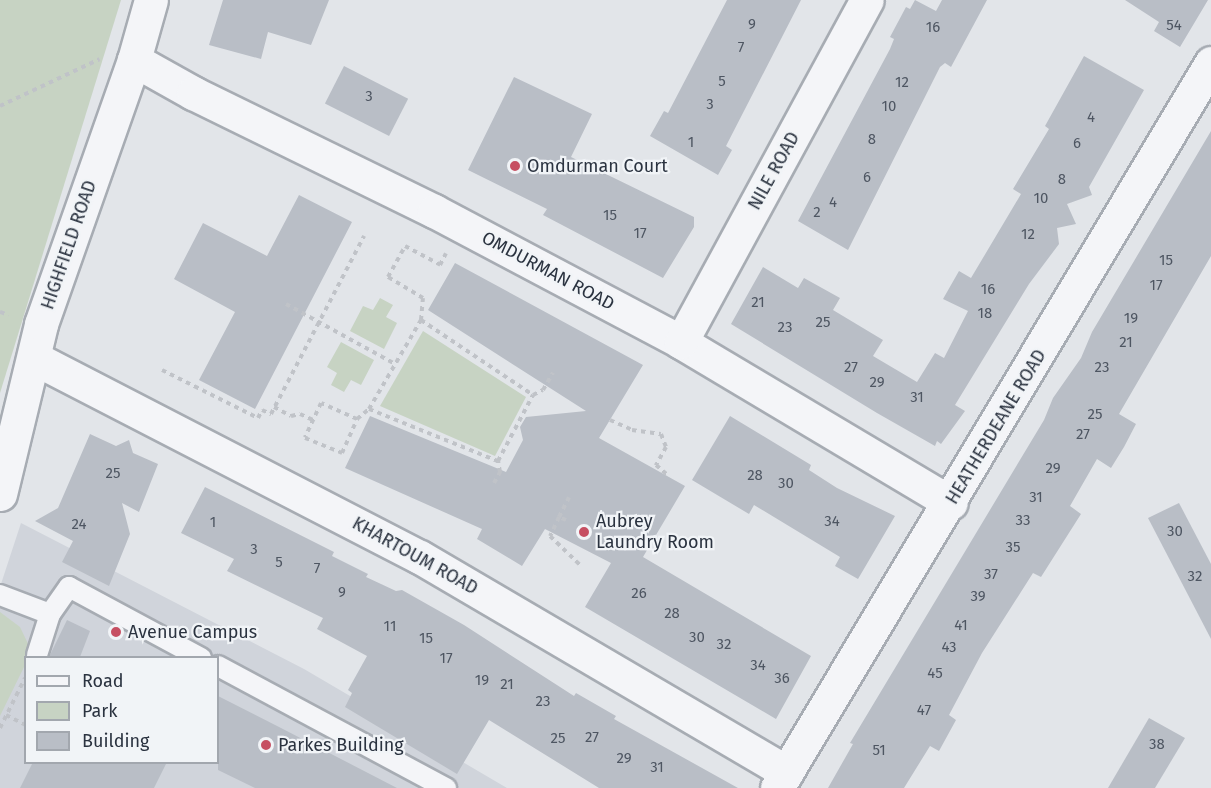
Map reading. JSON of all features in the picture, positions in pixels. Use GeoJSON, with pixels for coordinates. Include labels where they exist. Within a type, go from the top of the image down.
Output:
{"type":"FeatureCollection","features":[{"type":"Feature","properties":{"kind":"street","name":"HIGHFIELD ROAD"},"geometry":{"type":"LineString","coordinates":[[1,491],[58,272],[134,60],[151,0]]}},
{"type":"Feature","properties":{"kind":"street","name":"NILE ROAD"},"geometry":{"type":"LineString","coordinates":[[681,342],[867,0]]}},
{"type":"Feature","properties":{"kind":"street","name":"OMDURMAN ROAD"},"geometry":{"type":"LineString","coordinates":[[134,60],[193,93],[434,211],[681,342],[951,503]]}},
{"type":"Feature","properties":{"kind":"street","name":"HEATHERDEANE ROAD"},"geometry":{"type":"LineString","coordinates":[[782,780],[951,503],[1211,63]]}},
{"type":"Feature","properties":{"kind":"street","name":"KHARTOUM ROAD"},"geometry":{"type":"LineString","coordinates":[[34,358],[420,557],[782,780]]}},
{"type":"Feature","properties":{"kind":"lane"},"geometry":{"type":"LineString","coordinates":[[37,655],[50,614],[69,587],[199,656]]}},
{"type":"Feature","properties":{"kind":"lane"},"geometry":{"type":"LineString","coordinates":[[0,595],[50,614]]}},
{"type":"Feature","properties":{"kind":"lane"},"geometry":{"type":"LineString","coordinates":[[219,667],[446,788]]}},
{"type":"Feature","properties":{"kind":"path"},"geometry":{"type":"LineString","coordinates":[[0,106],[104,57],[134,60]]}},
{"type":"Feature","properties":{"kind":"path"},"geometry":{"type":"LineString","coordinates":[[162,370],[258,418],[262,410],[271,414],[364,236]]}},
{"type":"Feature","properties":{"kind":"path"},"geometry":{"type":"LineString","coordinates":[[357,419],[321,403],[306,438],[342,453],[357,419],[369,409],[421,320],[423,298],[388,277],[405,246],[440,265]]}},
{"type":"Feature","properties":{"kind":"path"},"geometry":{"type":"LineString","coordinates":[[286,304],[395,363]]}},
{"type":"Feature","properties":{"kind":"path"},"geometry":{"type":"LineString","coordinates":[[421,320],[533,394]]}},
{"type":"Feature","properties":{"kind":"path"},"geometry":{"type":"LineString","coordinates":[[494,483],[500,472],[498,461],[533,394],[543,390],[553,373]]}},
{"type":"Feature","properties":{"kind":"path"},"geometry":{"type":"LineString","coordinates":[[274,407],[313,420]]}},
{"type":"Feature","properties":{"kind":"path"},"geometry":{"type":"LineString","coordinates":[[369,409],[498,461]]}},
{"type":"Feature","properties":{"kind":"path"},"geometry":{"type":"LineString","coordinates":[[610,420],[632,430],[661,434],[666,447],[656,465],[670,477]]}},
{"type":"Feature","properties":{"kind":"path"},"geometry":{"type":"LineString","coordinates":[[569,497],[549,536],[580,565]]}},
{"type":"Feature","properties":{"kind":"path"},"geometry":{"type":"LineString","coordinates":[[559,517],[566,520]]}},
{"type":"Feature","properties":{"kind":"path"},"geometry":{"type":"LineString","coordinates":[[0,728],[24,682]]}},
{"type":"Feature","properties":{"kind":"path"},"geometry":{"type":"LineString","coordinates":[[6,716],[24,724]]}},
{"type":"Feature","properties":{"kind":"shaded area","name":"Avenue Campus"},"geometry":{"type":"Polygon","coordinates":[[[21,523],[304,669],[507,788],[0,788],[0,587],[21,523]]]}},
{"type":"Feature","properties":{"kind":"green space"},"geometry":{"type":"Polygon","coordinates":[[[0,0],[121,0],[0,393],[0,0]]]}},
{"type":"Feature","properties":{"kind":"green space"},"geometry":{"type":"Polygon","coordinates":[[[380,298],[393,305],[386,317],[397,323],[384,349],[350,331],[363,306],[373,310],[380,298]]]}},
{"type":"Feature","properties":{"kind":"green space"},"geometry":{"type":"Polygon","coordinates":[[[423,331],[526,397],[495,456],[380,406],[423,331]]]}},
{"type":"Feature","properties":{"kind":"green space"},"geometry":{"type":"Polygon","coordinates":[[[341,342],[374,360],[361,385],[351,380],[344,392],[331,385],[337,373],[327,367],[341,342]]]}},
{"type":"Feature","properties":{"kind":"green space"},"geometry":{"type":"Polygon","coordinates":[[[0,612],[20,627],[32,652],[24,656],[24,667],[0,716],[0,612]]]}},
{"type":"Feature","properties":{"kind":"building"},"geometry":{"type":"Polygon","coordinates":[[[223,0],[329,0],[311,45],[268,32],[261,59],[209,45],[223,0]]]}},
{"type":"Feature","properties":{"kind":"building"},"geometry":{"type":"Polygon","coordinates":[[[727,0],[801,0],[726,146],[732,150],[718,175],[650,136],[664,111],[668,113],[727,0]]]}},
{"type":"Feature","properties":{"kind":"building"},"geometry":{"type":"Polygon","coordinates":[[[915,0],[936,11],[942,0],[987,0],[951,67],[945,63],[940,67],[848,250],[798,221],[890,49],[894,39],[890,37],[906,7],[910,9],[915,0]]]}},
{"type":"Feature","properties":{"kind":"building"},"geometry":{"type":"Polygon","coordinates":[[[1125,0],[1208,0],[1180,47],[1154,31],[1159,22],[1125,0]]]}},
{"type":"Feature","properties":{"kind":"building"},"geometry":{"type":"Polygon","coordinates":[[[1084,56],[1144,90],[1089,187],[1092,195],[1067,204],[1076,224],[1057,228],[1059,244],[1029,284],[955,405],[965,411],[941,444],[937,441],[935,446],[877,413],[731,324],[763,267],[798,288],[804,278],[840,298],[833,310],[883,340],[873,356],[917,382],[935,353],[944,358],[968,311],[943,299],[959,271],[971,278],[1021,194],[1013,189],[1049,129],[1045,126],[1084,56]]]}},
{"type":"Feature","properties":{"kind":"building"},"geometry":{"type":"Polygon","coordinates":[[[344,66],[408,99],[389,136],[325,103],[344,66]]]}},
{"type":"Feature","properties":{"kind":"building"},"geometry":{"type":"Polygon","coordinates":[[[514,77],[592,114],[571,157],[694,217],[694,227],[663,278],[543,215],[547,209],[468,170],[514,77]]]}},
{"type":"Feature","properties":{"kind":"building"},"geometry":{"type":"Polygon","coordinates":[[[1211,131],[1211,256],[1119,414],[1136,424],[1124,447],[1111,468],[1097,459],[1070,506],[1081,514],[1041,577],[1033,573],[982,653],[949,715],[956,720],[939,751],[930,746],[904,788],[828,788],[853,744],[850,743],[1044,420],[1053,398],[1081,358],[1092,332],[1211,131]]]}},
{"type":"Feature","properties":{"kind":"building"},"geometry":{"type":"Polygon","coordinates":[[[299,195],[352,222],[255,409],[199,380],[235,312],[174,279],[203,223],[267,256],[299,195]]]}},
{"type":"Feature","properties":{"kind":"building"},"geometry":{"type":"Polygon","coordinates":[[[455,263],[643,365],[599,438],[685,486],[643,557],[811,656],[776,719],[585,607],[611,563],[545,529],[522,566],[477,539],[482,529],[345,468],[370,416],[506,472],[523,440],[520,427],[526,417],[586,411],[428,310],[455,263]]]}},
{"type":"Feature","properties":{"kind":"building"},"geometry":{"type":"Polygon","coordinates":[[[730,416],[811,465],[809,470],[837,488],[895,516],[858,579],[835,566],[840,557],[754,505],[749,514],[692,480],[730,416]]]}},
{"type":"Feature","properties":{"kind":"building"},"geometry":{"type":"Polygon","coordinates":[[[90,434],[116,446],[129,440],[133,453],[158,464],[139,512],[122,503],[130,534],[109,586],[62,562],[73,541],[35,521],[58,508],[90,434]]]}},
{"type":"Feature","properties":{"kind":"building"},"geometry":{"type":"Polygon","coordinates":[[[205,487],[334,552],[332,556],[368,574],[366,577],[396,591],[402,590],[464,625],[574,696],[576,693],[616,716],[614,719],[738,788],[599,788],[489,720],[457,774],[345,707],[352,693],[348,690],[367,656],[317,629],[323,618],[227,571],[234,559],[181,533],[205,487]]]}},
{"type":"Feature","properties":{"kind":"building"},"geometry":{"type":"Polygon","coordinates":[[[1179,503],[1211,564],[1211,639],[1148,518],[1179,503]]]}},
{"type":"Feature","properties":{"kind":"building"},"geometry":{"type":"Polygon","coordinates":[[[67,620],[90,631],[80,656],[49,656],[67,620]]]}},
{"type":"Feature","properties":{"kind":"building","name":"Parkes Building"},"geometry":{"type":"Polygon","coordinates":[[[219,697],[397,788],[255,788],[218,770],[219,697]]]}},
{"type":"Feature","properties":{"kind":"building"},"geometry":{"type":"Polygon","coordinates":[[[1149,718],[1185,738],[1155,788],[1108,788],[1149,718]]]}},
{"type":"Feature","properties":{"kind":"building"},"geometry":{"type":"Polygon","coordinates":[[[32,764],[166,764],[154,788],[20,788],[32,764]]]}},
{"type":"Feature","properties":{"kind":"place","name":"Omdurman Court"},"geometry":{"type":"Point","coordinates":[515,166]}},
{"type":"Feature","properties":{"kind":"place","name":"Aubrey Laundry Room"},"geometry":{"type":"Point","coordinates":[584,532]}},
{"type":"Feature","properties":{"kind":"place","name":"Avenue Campus"},"geometry":{"type":"Point","coordinates":[116,632]}},
{"type":"Feature","properties":{"kind":"place","name":"Parkes Building"},"geometry":{"type":"Point","coordinates":[266,745]}}]}
